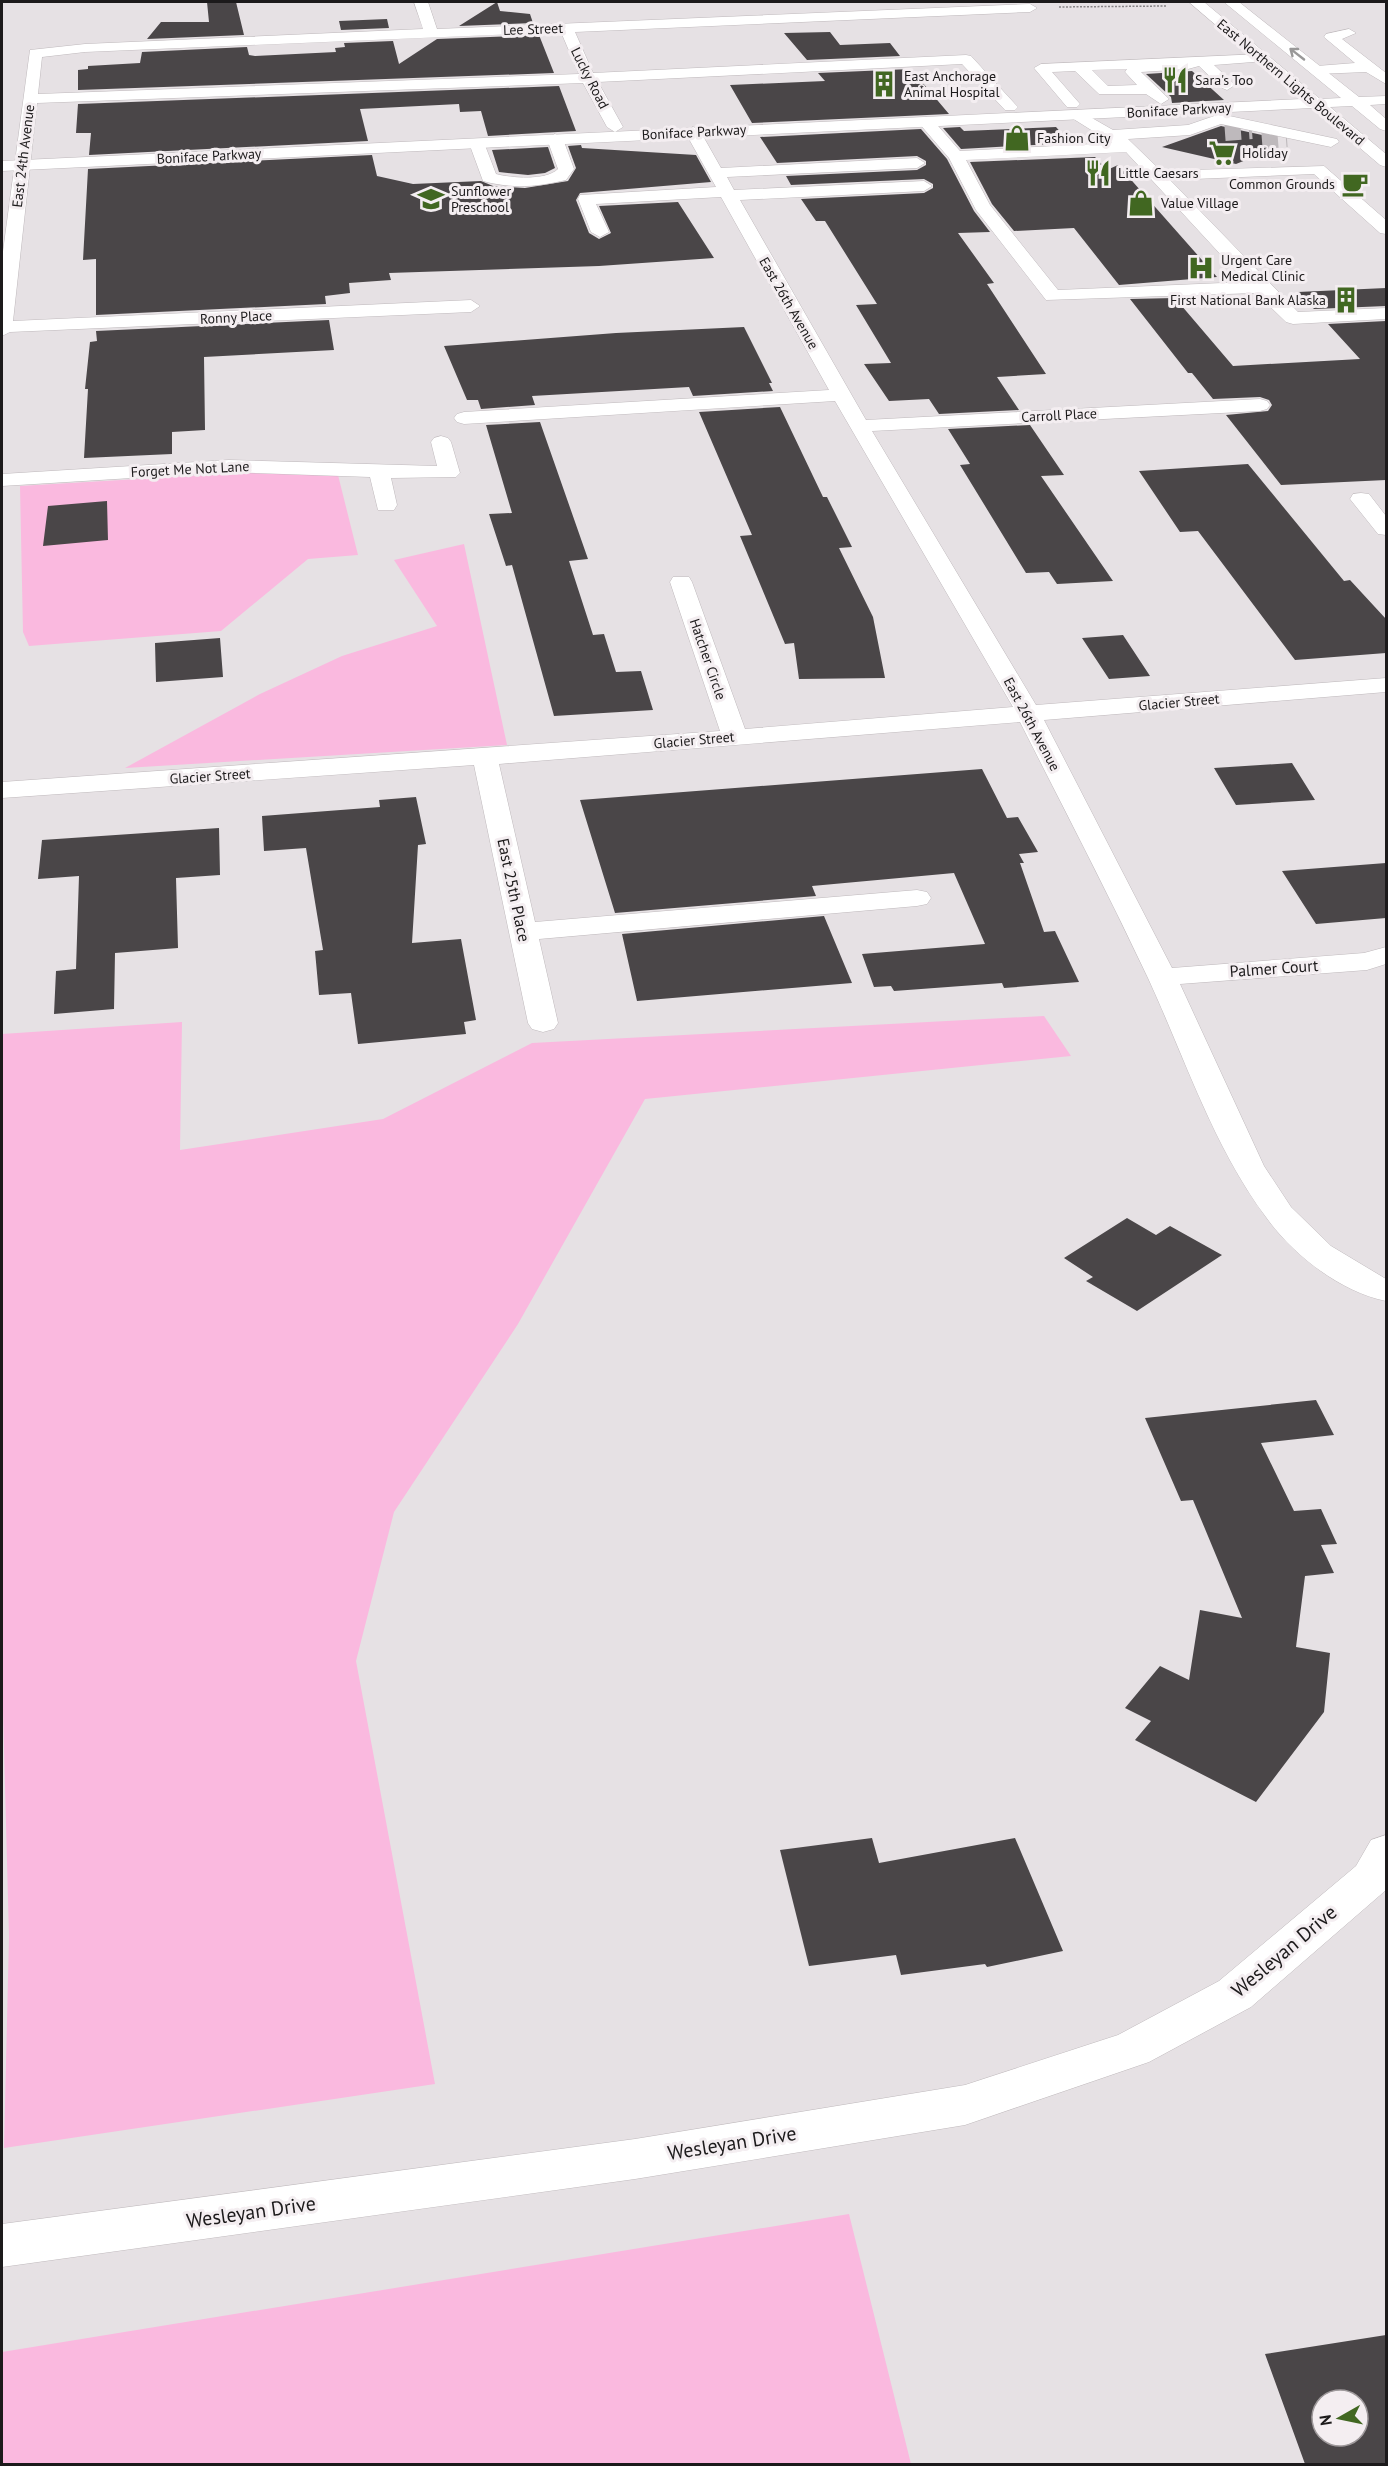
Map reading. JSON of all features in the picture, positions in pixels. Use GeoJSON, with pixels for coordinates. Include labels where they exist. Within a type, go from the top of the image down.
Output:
{"type":"FeatureCollection","features":[{"type":"Feature","properties":{"kind":"street"},"geometry":{"type":"LineString","coordinates":[[421,2],[431,33]]}},
{"type":"Feature","properties":{"kind":"street","name":"East Northern Lights Boulevard"},"geometry":{"type":"LineString","coordinates":[[1196,2],[1386,162]]}},
{"type":"Feature","properties":{"kind":"street","name":"East Northern Lights Boulevard"},"geometry":{"type":"LineString","coordinates":[[1231,2],[1386,126]]}},
{"type":"Feature","properties":{"kind":"street"},"geometry":{"type":"LineString","coordinates":[[672,8],[681,22]]}},
{"type":"Feature","properties":{"kind":"street","name":"Lee Street"},"geometry":{"type":"LineString","coordinates":[[35,53],[85,48],[1030,8]]}},
{"type":"Feature","properties":{"kind":"street","name":"Lucky Road"},"geometry":{"type":"LineString","coordinates":[[566,28],[588,78],[615,127]]}},
{"type":"Feature","properties":{"kind":"street"},"geometry":{"type":"LineString","coordinates":[[1349,33],[1331,37],[1380,72]]}},
{"type":"Feature","properties":{"kind":"street","name":"East 24th Avenue"},"geometry":{"type":"LineString","coordinates":[[2,328],[8,226],[22,159],[35,53]]}},
{"type":"Feature","properties":{"kind":"street"},"geometry":{"type":"LineString","coordinates":[[1261,58],[1041,68],[1075,109],[1108,135],[1130,147],[1293,318],[1386,314]]}},
{"type":"Feature","properties":{"kind":"street"},"geometry":{"type":"LineString","coordinates":[[11,98],[588,78],[966,59],[1010,107]]}},
{"type":"Feature","properties":{"kind":"street"},"geometry":{"type":"LineString","coordinates":[[1200,60],[1227,85]]}},
{"type":"Feature","properties":{"kind":"street"},"geometry":{"type":"LineString","coordinates":[[1190,130],[1132,72],[1137,68],[1188,65],[1200,60]]}},
{"type":"Feature","properties":{"kind":"street"},"geometry":{"type":"LineString","coordinates":[[1079,66],[1104,91],[1160,100]]}},
{"type":"Feature","properties":{"kind":"street"},"geometry":{"type":"LineString","coordinates":[[1317,70],[1380,72]]}},
{"type":"Feature","properties":{"kind":"street","name":"Boniface Parkway"},"geometry":{"type":"LineString","coordinates":[[1310,98],[1343,91],[1386,89]]}},
{"type":"Feature","properties":{"kind":"street","name":"Boniface Parkway"},"geometry":{"type":"LineString","coordinates":[[2,154],[22,159],[477,143],[926,122],[1160,100],[1310,98],[1386,100]]}},
{"type":"Feature","properties":{"kind":"street","name":"Boniface Parkway"},"geometry":{"type":"LineString","coordinates":[[2,166],[22,159],[615,127],[1010,107],[1075,109]]}},
{"type":"Feature","properties":{"kind":"street"},"geometry":{"type":"LineString","coordinates":[[1190,130],[1220,119],[1259,136],[1307,137],[1331,142],[1361,141]]}},
{"type":"Feature","properties":{"kind":"street"},"geometry":{"type":"LineString","coordinates":[[926,122],[956,156],[982,206],[1053,296],[1262,286]]}},
{"type":"Feature","properties":{"kind":"street"},"geometry":{"type":"LineString","coordinates":[[1108,135],[1190,130],[1220,135]]}},
{"type":"Feature","properties":{"kind":"street","name":"East 26th Avenue"},"geometry":{"type":"LineString","coordinates":[[693,132],[859,426],[1029,714],[1162,977],[1248,1166],[1279,1213],[1319,1253],[1363,1282],[1386,1291]]}},
{"type":"Feature","properties":{"kind":"street"},"geometry":{"type":"LineString","coordinates":[[1287,139],[1307,137]]}},
{"type":"Feature","properties":{"kind":"street"},"geometry":{"type":"LineString","coordinates":[[477,143],[489,177],[501,181],[525,181],[560,176],[566,169],[555,139]]}},
{"type":"Feature","properties":{"kind":"street"},"geometry":{"type":"LineString","coordinates":[[1331,142],[1307,154],[1318,168],[1386,229]]}},
{"type":"Feature","properties":{"kind":"street"},"geometry":{"type":"LineString","coordinates":[[956,156],[1130,147]]}},
{"type":"Feature","properties":{"kind":"street"},"geometry":{"type":"LineString","coordinates":[[600,232],[586,199],[723,187],[917,163]]}},
{"type":"Feature","properties":{"kind":"street"},"geometry":{"type":"LineString","coordinates":[[1157,176],[1318,168]]}},
{"type":"Feature","properties":{"kind":"street"},"geometry":{"type":"LineString","coordinates":[[723,187],[924,186]]}},
{"type":"Feature","properties":{"kind":"street","name":"Ronny Place"},"geometry":{"type":"LineString","coordinates":[[2,328],[471,306]]}},
{"type":"Feature","properties":{"kind":"street"},"geometry":{"type":"LineString","coordinates":[[464,418],[842,395]]}},
{"type":"Feature","properties":{"kind":"street","name":"Carroll Place"},"geometry":{"type":"LineString","coordinates":[[859,426],[1260,405]]}},
{"type":"Feature","properties":{"kind":"street","name":"Forget Me Not Lane"},"geometry":{"type":"LineString","coordinates":[[2,480],[229,466],[379,470],[453,482],[441,442]]}},
{"type":"Feature","properties":{"kind":"street"},"geometry":{"type":"LineString","coordinates":[[379,470],[386,505]]}},
{"type":"Feature","properties":{"kind":"street"},"geometry":{"type":"LineString","coordinates":[[1361,499],[1386,529]]}},
{"type":"Feature","properties":{"kind":"street","name":"Hatcher Circle"},"geometry":{"type":"LineString","coordinates":[[681,582],[735,736]]}},
{"type":"Feature","properties":{"kind":"street","name":"Glacier Street"},"geometry":{"type":"LineString","coordinates":[[2,790],[485,757],[1386,685]]}},
{"type":"Feature","properties":{"kind":"street","name":"East 25th Place"},"geometry":{"type":"LineString","coordinates":[[485,757],[543,1023]]}},
{"type":"Feature","properties":{"kind":"street"},"geometry":{"type":"LineString","coordinates":[[523,932],[917,898]]}},
{"type":"Feature","properties":{"kind":"street","name":"Palmer Court"},"geometry":{"type":"LineString","coordinates":[[1162,977],[1367,961],[1386,955]]}},
{"type":"Feature","properties":{"kind":"street","name":"Wesleyan Drive"},"geometry":{"type":"LineString","coordinates":[[2,2246],[635,2159],[965,2105],[1133,2049],[1235,1994],[1371,1878],[1386,1852]]}},
{"type":"Feature","properties":{"kind":"path"},"geometry":{"type":"LineString","coordinates":[[1030,8],[1173,6]]}},
{"type":"Feature","properties":{"kind":"shaded area"},"geometry":{"type":"Polygon","coordinates":[[[289,470],[338,475],[358,555],[308,559],[221,631],[29,646],[23,632],[20,486],[289,470]]]}},
{"type":"Feature","properties":{"kind":"shaded area"},"geometry":{"type":"Polygon","coordinates":[[[464,544],[507,745],[125,768],[260,694],[342,656],[437,626],[394,560],[464,544]]]}},
{"type":"Feature","properties":{"kind":"shaded area"},"geometry":{"type":"Polygon","coordinates":[[[1044,1016],[1071,1056],[645,1099],[518,1324],[394,1512],[356,1661],[435,2084],[4,2148],[9,1937],[2,1673],[2,1034],[182,1022],[180,1150],[383,1119],[532,1043],[1044,1016]]]}},
{"type":"Feature","properties":{"kind":"shaded area"},"geometry":{"type":"Polygon","coordinates":[[[849,2214],[911,2464],[2,2464],[2,2352],[849,2214]]]}},
{"type":"Feature","properties":{"kind":"building"},"geometry":{"type":"Polygon","coordinates":[[[207,2],[236,2],[244,35],[147,39],[161,22],[209,22],[207,2]]]}},
{"type":"Feature","properties":{"kind":"building"},"geometry":{"type":"Polygon","coordinates":[[[497,2],[500,11],[530,14],[533,23],[459,26],[497,2]]]}},
{"type":"Feature","properties":{"kind":"building"},"geometry":{"type":"Polygon","coordinates":[[[387,19],[389,28],[341,30],[339,21],[387,19]]]}},
{"type":"Feature","properties":{"kind":"building"},"geometry":{"type":"Polygon","coordinates":[[[830,32],[840,45],[890,43],[900,56],[807,60],[784,33],[830,32]]]}},
{"type":"Feature","properties":{"kind":"building"},"geometry":{"type":"Polygon","coordinates":[[[539,35],[554,73],[78,90],[78,70],[88,69],[88,66],[140,63],[142,52],[247,47],[249,55],[255,56],[336,52],[335,48],[345,47],[344,43],[393,41],[399,64],[437,39],[539,35]]]}},
{"type":"Feature","properties":{"kind":"building"},"geometry":{"type":"Polygon","coordinates":[[[911,69],[949,114],[752,123],[730,85],[825,81],[818,73],[911,69]]]}},
{"type":"Feature","properties":{"kind":"building"},"geometry":{"type":"Polygon","coordinates":[[[1192,71],[1224,100],[1172,103],[1171,97],[1146,74],[1192,71]]]}},
{"type":"Feature","properties":{"kind":"building"},"geometry":{"type":"Polygon","coordinates":[[[559,86],[576,131],[488,136],[481,111],[460,112],[459,104],[360,109],[368,141],[89,155],[91,133],[76,133],[78,104],[559,86]]]}},
{"type":"Feature","properties":{"kind":"building"},"geometry":{"type":"Polygon","coordinates":[[[1221,126],[1262,135],[1276,148],[1236,164],[1162,147],[1221,126]]]}},
{"type":"Feature","properties":{"kind":"building","name":"Fashion City"},"geometry":{"type":"Polygon","coordinates":[[[960,127],[964,131],[1056,127],[1070,143],[961,149],[943,128],[960,127]]]}},
{"type":"Feature","properties":{"kind":"building"},"geometry":{"type":"Polygon","coordinates":[[[921,129],[947,159],[974,211],[990,232],[958,233],[994,283],[987,284],[1046,374],[997,377],[1019,410],[939,414],[929,399],[889,401],[864,364],[891,363],[856,305],[877,304],[825,221],[816,221],[801,199],[924,193],[933,188],[933,184],[924,179],[791,185],[786,176],[917,170],[926,165],[926,161],[917,156],[777,163],[760,137],[921,129]]]}},
{"type":"Feature","properties":{"kind":"building"},"geometry":{"type":"Polygon","coordinates":[[[581,145],[582,148],[696,155],[711,182],[580,193],[576,200],[589,233],[599,239],[611,233],[599,206],[678,202],[714,258],[599,266],[389,273],[391,280],[349,283],[350,293],[325,296],[326,304],[96,315],[96,259],[83,260],[88,169],[372,155],[377,176],[413,184],[481,181],[493,186],[525,188],[568,181],[576,168],[568,146],[581,145]]]}},
{"type":"Feature","properties":{"kind":"building"},"geometry":{"type":"Polygon","coordinates":[[[548,147],[555,168],[545,173],[528,175],[499,172],[492,150],[548,147]]]}},
{"type":"Feature","properties":{"kind":"building"},"geometry":{"type":"Polygon","coordinates":[[[1095,157],[1107,170],[1118,165],[1217,277],[1119,285],[1074,228],[1014,231],[992,204],[970,162],[1095,157]]]}},
{"type":"Feature","properties":{"kind":"building","name":"First National Bank Alaska"},"geometry":{"type":"Polygon","coordinates":[[[1386,288],[1386,306],[1314,309],[1298,292],[1386,288]]]}},
{"type":"Feature","properties":{"kind":"building"},"geometry":{"type":"Polygon","coordinates":[[[1175,298],[1233,366],[1360,359],[1328,324],[1386,321],[1386,480],[1281,485],[1226,415],[1268,411],[1272,405],[1269,400],[1260,397],[1213,399],[1192,373],[1188,373],[1130,299],[1175,298]]]}},
{"type":"Feature","properties":{"kind":"building"},"geometry":{"type":"Polygon","coordinates":[[[329,320],[334,350],[204,357],[205,430],[172,432],[172,454],[84,458],[88,389],[85,389],[90,342],[97,341],[96,331],[329,320]]]}},
{"type":"Feature","properties":{"kind":"building"},"geometry":{"type":"Polygon","coordinates":[[[744,327],[772,383],[769,383],[773,391],[693,396],[689,387],[532,396],[535,405],[481,409],[478,400],[467,400],[444,346],[616,333],[744,327]]]}},
{"type":"Feature","properties":{"kind":"building"},"geometry":{"type":"Polygon","coordinates":[[[780,407],[823,497],[827,497],[852,547],[839,548],[873,617],[885,678],[799,679],[794,643],[785,644],[740,536],[752,535],[699,412],[780,407]]]}},
{"type":"Feature","properties":{"kind":"building"},"geometry":{"type":"Polygon","coordinates":[[[540,422],[588,559],[569,561],[593,635],[604,634],[616,672],[641,671],[653,710],[554,716],[512,565],[506,566],[489,514],[512,513],[486,425],[540,422]]]}},
{"type":"Feature","properties":{"kind":"building"},"geometry":{"type":"Polygon","coordinates":[[[1030,425],[1064,475],[1041,476],[1113,581],[1057,584],[1049,572],[1026,573],[960,465],[970,464],[948,429],[1030,425]]]}},
{"type":"Feature","properties":{"kind":"building"},"geometry":{"type":"Polygon","coordinates":[[[1248,464],[1344,581],[1350,580],[1386,619],[1386,653],[1295,660],[1198,531],[1180,532],[1139,471],[1248,464]]]}},
{"type":"Feature","properties":{"kind":"building"},"geometry":{"type":"Polygon","coordinates":[[[107,501],[108,540],[43,546],[48,506],[107,501]]]}},
{"type":"Feature","properties":{"kind":"building"},"geometry":{"type":"Polygon","coordinates":[[[1123,635],[1150,676],[1109,679],[1082,638],[1123,635]]]}},
{"type":"Feature","properties":{"kind":"building"},"geometry":{"type":"Polygon","coordinates":[[[220,638],[223,677],[156,682],[155,643],[220,638]]]}},
{"type":"Feature","properties":{"kind":"building"},"geometry":{"type":"Polygon","coordinates":[[[1292,763],[1315,800],[1236,805],[1214,768],[1292,763]]]}},
{"type":"Feature","properties":{"kind":"building"},"geometry":{"type":"Polygon","coordinates":[[[982,769],[1007,818],[1018,817],[1038,852],[1019,854],[1024,863],[1020,863],[1044,932],[1055,931],[1079,982],[1004,988],[1002,983],[894,991],[891,986],[874,987],[862,954],[985,944],[954,873],[812,886],[816,896],[615,913],[580,800],[982,769]]]}},
{"type":"Feature","properties":{"kind":"building"},"geometry":{"type":"Polygon","coordinates":[[[416,797],[426,844],[418,845],[412,943],[461,939],[476,1020],[464,1022],[466,1034],[358,1044],[351,993],[319,995],[315,951],[323,950],[306,848],[264,851],[262,816],[380,807],[379,800],[416,797]]]}},
{"type":"Feature","properties":{"kind":"building"},"geometry":{"type":"Polygon","coordinates":[[[219,828],[220,875],[176,878],[178,948],[115,953],[114,1009],[54,1014],[56,971],[76,969],[79,876],[38,879],[42,840],[219,828]]]}},
{"type":"Feature","properties":{"kind":"building"},"geometry":{"type":"Polygon","coordinates":[[[1386,863],[1386,918],[1316,924],[1282,871],[1386,863]]]}},
{"type":"Feature","properties":{"kind":"building"},"geometry":{"type":"Polygon","coordinates":[[[824,916],[852,983],[637,1001],[622,934],[824,916]]]}},
{"type":"Feature","properties":{"kind":"building"},"geometry":{"type":"Polygon","coordinates":[[[1127,1218],[1156,1235],[1170,1226],[1222,1255],[1137,1311],[1086,1281],[1093,1277],[1064,1258],[1127,1218]]]}},
{"type":"Feature","properties":{"kind":"building"},"geometry":{"type":"Polygon","coordinates":[[[1316,1400],[1334,1435],[1261,1443],[1294,1511],[1321,1509],[1337,1544],[1321,1545],[1334,1573],[1305,1576],[1296,1647],[1330,1653],[1324,1712],[1256,1802],[1135,1740],[1151,1721],[1125,1708],[1160,1666],[1189,1680],[1200,1610],[1242,1618],[1193,1500],[1181,1501],[1145,1418],[1316,1400]]]}},
{"type":"Feature","properties":{"kind":"building"},"geometry":{"type":"Polygon","coordinates":[[[872,1838],[879,1863],[1015,1838],[1063,1951],[987,1967],[985,1964],[901,1975],[896,1955],[809,1966],[780,1850],[872,1838]]]}},
{"type":"Feature","properties":{"kind":"building"},"geometry":{"type":"Polygon","coordinates":[[[1386,2335],[1386,2464],[1305,2464],[1265,2354],[1386,2335]]]}},
{"type":"Feature","properties":{"kind":"tunnel"},"geometry":{"type":"LineString","coordinates":[[1225,133],[1252,131]]}},
{"type":"Feature","properties":{"kind":"tunnel"},"geometry":{"type":"LineString","coordinates":[[1262,141],[1287,139]]}},
{"type":"Feature","properties":{"kind":"place","name":"Sara's Too"},"geometry":{"type":"Point","coordinates":[1175,80]}},
{"type":"Feature","properties":{"kind":"place","name":"East Anchorage Animal Hospital"},"geometry":{"type":"Point","coordinates":[884,84]}},
{"type":"Feature","properties":{"kind":"place","name":"Fashion City"},"geometry":{"type":"Point","coordinates":[1017,138]}},
{"type":"Feature","properties":{"kind":"place","name":"Holiday"},"geometry":{"type":"Point","coordinates":[1222,153]}},
{"type":"Feature","properties":{"kind":"place","name":"Little Caesars"},"geometry":{"type":"Point","coordinates":[1098,173]}},
{"type":"Feature","properties":{"kind":"place","name":"Common Grounds"},"geometry":{"type":"Point","coordinates":[1355,184]}},
{"type":"Feature","properties":{"kind":"place","name":"Sunflower Preschool"},"geometry":{"type":"Point","coordinates":[431,199]}},
{"type":"Feature","properties":{"kind":"place","name":"Value Village"},"geometry":{"type":"Point","coordinates":[1141,203]}},
{"type":"Feature","properties":{"kind":"place","name":"Urgent Care Medical Clinic"},"geometry":{"type":"Point","coordinates":[1201,268]}},
{"type":"Feature","properties":{"kind":"place","name":"First National Bank Alaska"},"geometry":{"type":"Point","coordinates":[1346,300]}}]}
